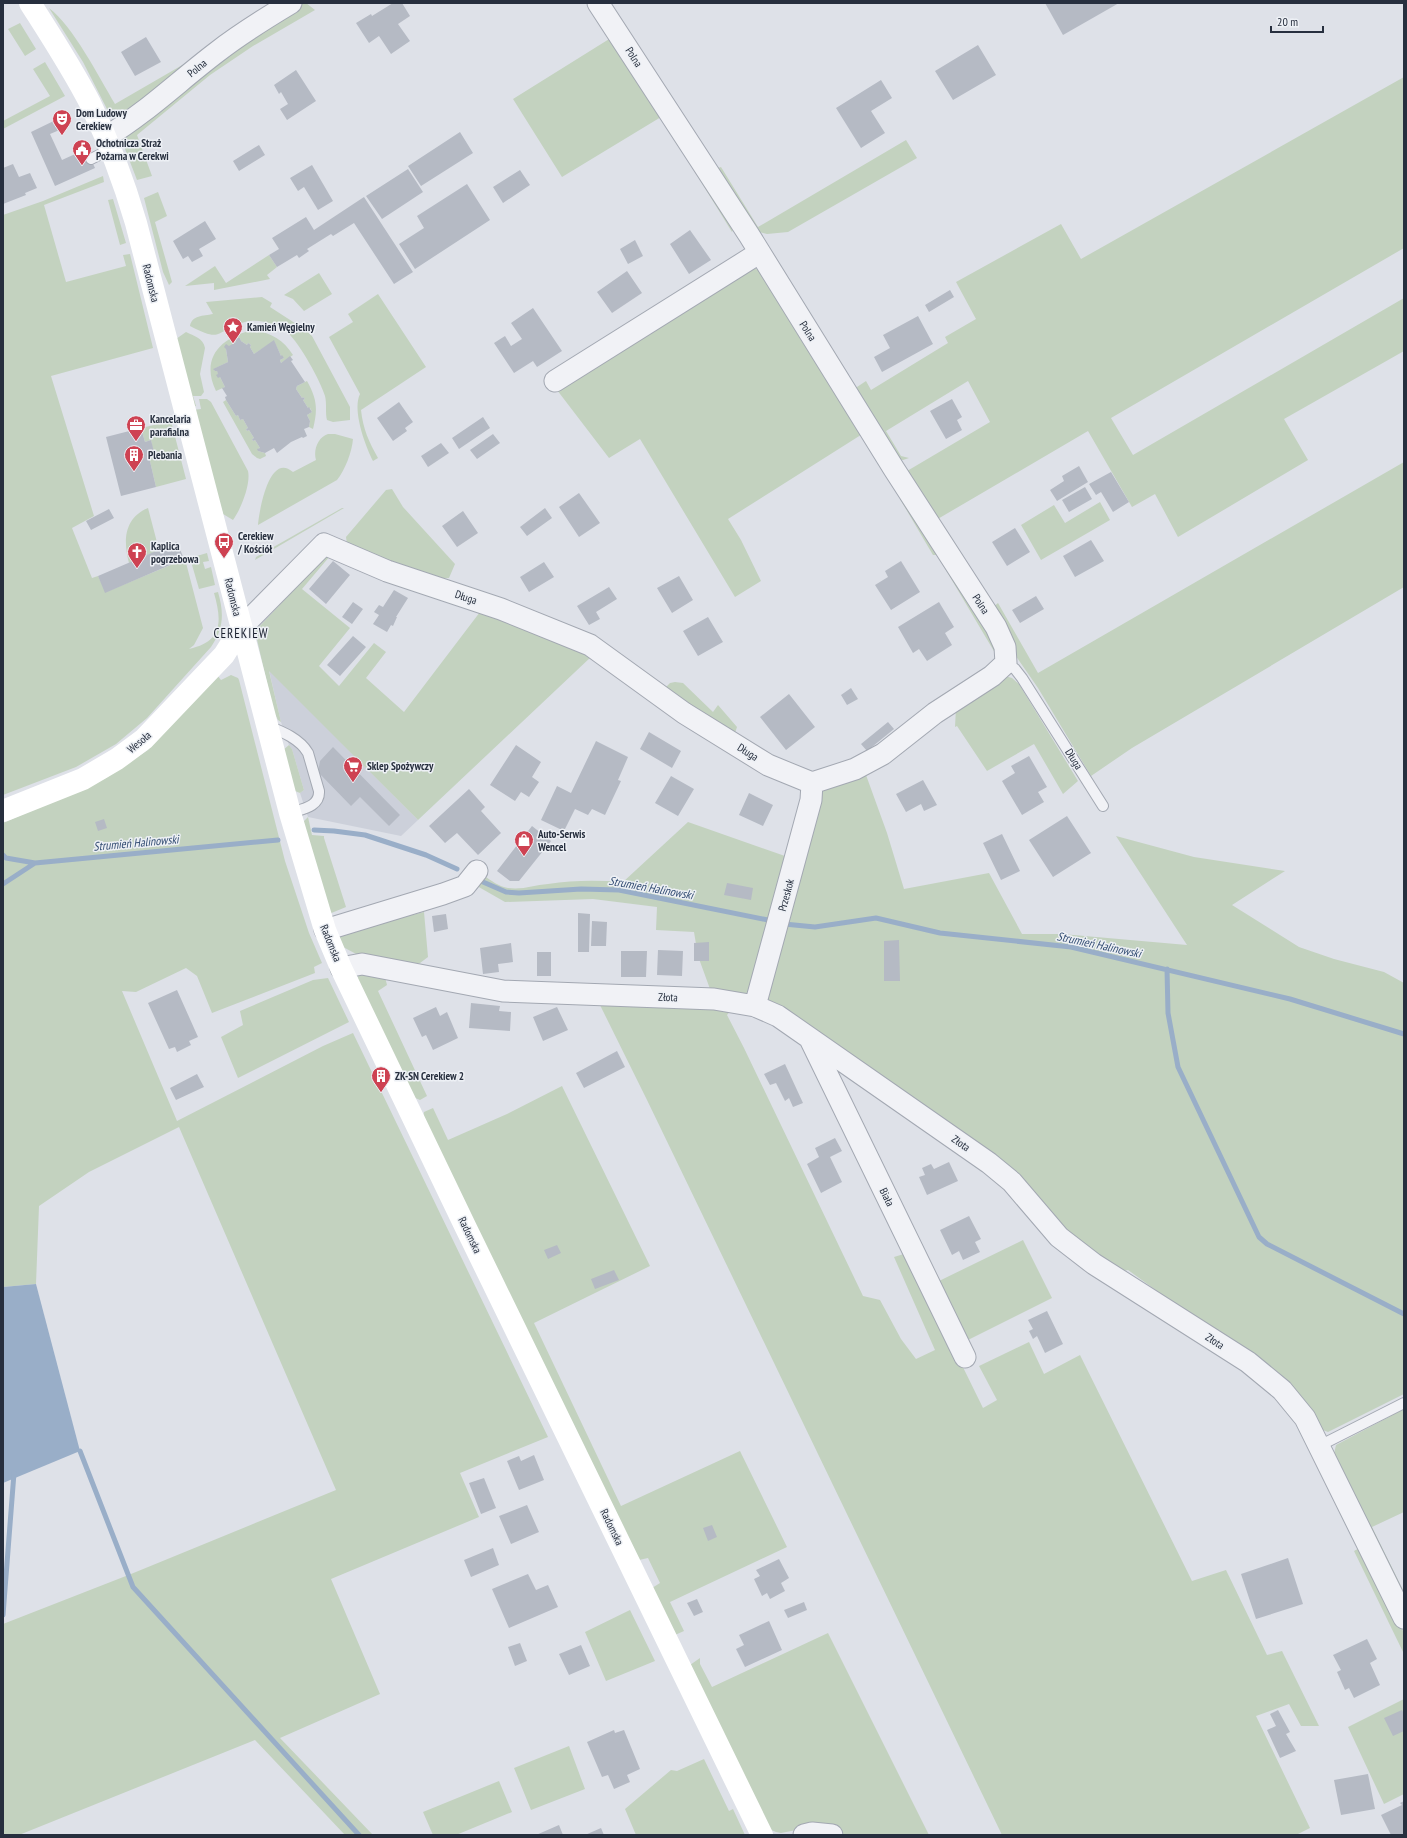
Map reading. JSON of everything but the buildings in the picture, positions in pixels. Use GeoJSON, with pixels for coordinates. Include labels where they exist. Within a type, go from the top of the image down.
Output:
{"type":"FeatureCollection","features":[{"type":"Feature","properties":{"kind":"street","name":"Radomska"},"geometry":{"type":"LineString","coordinates":[[30,3],[72,72],[108,143],[124,185],[136,223],[290,812],[325,930],[341,968],[476,1250],[762,1835]]}},
{"type":"Feature","properties":{"kind":"street","name":"Polna"},"geometry":{"type":"LineString","coordinates":[[108,143],[136,117],[218,51],[264,19],[291,3]]}},
{"type":"Feature","properties":{"kind":"street","name":"Polna"},"geometry":{"type":"LineString","coordinates":[[598,3],[759,253],[894,469],[996,627],[1005,647],[1006,663]]}},
{"type":"Feature","properties":{"kind":"street"},"geometry":{"type":"LineString","coordinates":[[555,381],[759,253]]}},
{"type":"Feature","properties":{"kind":"street","name":"Długa"},"geometry":{"type":"LineString","coordinates":[[241,628],[324,544],[387,571],[501,609],[590,645],[697,721],[768,765],[812,783]]}},
{"type":"Feature","properties":{"kind":"street","name":"Wesoła"},"geometry":{"type":"LineString","coordinates":[[3,811],[83,779],[117,759],[144,739],[224,655],[241,628]]}},
{"type":"Feature","properties":{"kind":"street"},"geometry":{"type":"LineString","coordinates":[[812,783],[856,769],[883,754],[935,713],[992,676],[1006,663]]}},
{"type":"Feature","properties":{"kind":"street","name":"Przeskok"},"geometry":{"type":"LineString","coordinates":[[755,1006],[811,800],[812,783]]}},
{"type":"Feature","properties":{"kind":"street"},"geometry":{"type":"LineString","coordinates":[[325,930],[465,886],[477,871]]}},
{"type":"Feature","properties":{"kind":"street","name":"Złota"},"geometry":{"type":"LineString","coordinates":[[341,968],[362,964],[503,991],[714,999],[755,1006],[778,1016],[989,1163],[1012,1182],[1059,1237],[1094,1264],[1248,1362],[1282,1390],[1305,1418],[1404,1618]]}},
{"type":"Feature","properties":{"kind":"street","name":"Biała"},"geometry":{"type":"LineString","coordinates":[[808,1036],[965,1357]]}},
{"type":"Feature","properties":{"kind":"street"},"geometry":{"type":"LineString","coordinates":[[804,1835],[812,1833],[832,1835]]}},
{"type":"Feature","properties":{"kind":"lane"},"geometry":{"type":"LineString","coordinates":[[91,159],[108,143]]}},
{"type":"Feature","properties":{"kind":"lane","name":"Długa"},"geometry":{"type":"LineString","coordinates":[[1006,663],[1015,669],[1022,678],[1104,806]]}},
{"type":"Feature","properties":{"kind":"lane"},"geometry":{"type":"LineString","coordinates":[[268,726],[295,740],[305,748],[308,753],[319,791],[317,802],[310,806],[290,812]]}},
{"type":"Feature","properties":{"kind":"lane"},"geometry":{"type":"LineString","coordinates":[[1319,1446],[1404,1402]]}},
{"type":"Feature","properties":{"kind":"shaded area"},"geometry":{"type":"Polygon","coordinates":[[[269,670],[418,820],[401,836],[308,817],[300,793],[304,790],[292,749],[289,745],[281,722],[269,670]]]}},
{"type":"Feature","properties":{"kind":"green space"},"geometry":{"type":"Polygon","coordinates":[[[302,3],[306,3],[315,10],[253,46],[210,75],[137,135],[152,176],[137,180],[122,141],[122,136],[128,130],[302,3]]]}},
{"type":"Feature","properties":{"kind":"green space"},"geometry":{"type":"Polygon","coordinates":[[[49,8],[58,16],[76,39],[115,104],[191,60],[121,119],[109,113],[83,62],[49,8]]]}},
{"type":"Feature","properties":{"kind":"green space"},"geometry":{"type":"Polygon","coordinates":[[[20,23],[36,49],[25,56],[8,29],[20,23]]]}},
{"type":"Feature","properties":{"kind":"green space"},"geometry":{"type":"Polygon","coordinates":[[[614,36],[735,225],[732,232],[661,117],[562,177],[513,99],[614,36]]]}},
{"type":"Feature","properties":{"kind":"green space"},"geometry":{"type":"Polygon","coordinates":[[[45,62],[65,96],[3,129],[3,121],[50,96],[33,69],[45,62]]]}},
{"type":"Feature","properties":{"kind":"green space"},"geometry":{"type":"Polygon","coordinates":[[[1404,77],[1404,248],[1111,418],[1133,455],[1404,298],[1404,351],[1284,419],[1308,460],[1178,537],[1155,494],[1132,507],[1088,431],[936,520],[902,474],[990,422],[968,381],[886,431],[901,456],[909,458],[903,460],[898,459],[854,389],[866,381],[871,390],[948,343],[945,337],[976,319],[956,282],[1061,224],[1081,259],[1404,77]]]}},
{"type":"Feature","properties":{"kind":"green space"},"geometry":{"type":"Polygon","coordinates":[[[906,140],[917,158],[788,232],[767,234],[752,230],[718,168],[721,167],[758,227],[906,140]]]}},
{"type":"Feature","properties":{"kind":"green space"},"geometry":{"type":"Polygon","coordinates":[[[103,176],[104,182],[44,205],[66,282],[126,266],[123,255],[130,254],[153,348],[51,376],[94,516],[72,528],[92,578],[98,576],[106,592],[185,559],[203,628],[194,645],[189,649],[200,646],[214,636],[219,621],[214,593],[218,592],[222,614],[221,627],[211,647],[147,718],[116,744],[76,767],[3,795],[3,215],[43,201],[103,176]]]}},
{"type":"Feature","properties":{"kind":"green space"},"geometry":{"type":"Polygon","coordinates":[[[158,192],[167,216],[155,222],[172,282],[169,285],[163,272],[144,198],[158,192]]]}},
{"type":"Feature","properties":{"kind":"green space"},"geometry":{"type":"Polygon","coordinates":[[[113,199],[126,243],[120,245],[108,200],[113,199]]]}},
{"type":"Feature","properties":{"kind":"green space"},"geometry":{"type":"Polygon","coordinates":[[[269,255],[277,267],[267,275],[270,279],[214,290],[214,283],[185,286],[215,266],[226,283],[269,255]]]}},
{"type":"Feature","properties":{"kind":"green space"},"geometry":{"type":"Polygon","coordinates":[[[747,270],[761,270],[864,433],[728,519],[741,540],[761,581],[735,597],[640,439],[609,458],[557,390],[747,270]]]}},
{"type":"Feature","properties":{"kind":"green space"},"geometry":{"type":"Polygon","coordinates":[[[319,273],[332,294],[304,311],[293,299],[284,295],[319,273]]]}},
{"type":"Feature","properties":{"kind":"green space"},"geometry":{"type":"Polygon","coordinates":[[[378,294],[426,367],[361,410],[367,435],[378,458],[373,461],[366,446],[358,418],[358,401],[360,394],[329,337],[353,322],[348,314],[378,294]]]}},
{"type":"Feature","properties":{"kind":"green space"},"geometry":{"type":"Polygon","coordinates":[[[262,297],[272,303],[270,307],[304,329],[312,336],[350,407],[350,420],[333,422],[327,420],[325,396],[314,372],[293,338],[279,327],[262,321],[250,321],[235,325],[219,334],[214,335],[190,326],[191,322],[196,318],[213,314],[206,302],[262,297]]]}},
{"type":"Feature","properties":{"kind":"green space"},"geometry":{"type":"Polygon","coordinates":[[[253,330],[271,335],[281,341],[293,355],[281,363],[280,360],[284,358],[281,356],[274,341],[254,354],[250,347],[251,345],[248,343],[247,345],[241,341],[240,338],[236,338],[236,342],[226,349],[228,362],[214,369],[217,371],[225,387],[216,391],[212,379],[211,369],[212,359],[216,351],[231,338],[253,330]]]}},
{"type":"Feature","properties":{"kind":"green space"},"geometry":{"type":"Polygon","coordinates":[[[186,332],[200,340],[205,348],[200,374],[204,392],[201,396],[193,396],[196,406],[192,407],[176,339],[186,332]]]}},
{"type":"Feature","properties":{"kind":"green space"},"geometry":{"type":"Polygon","coordinates":[[[307,381],[313,393],[316,404],[316,416],[313,429],[309,427],[310,421],[307,415],[312,412],[303,400],[305,399],[303,397],[302,398],[296,389],[297,386],[307,381]]]}},
{"type":"Feature","properties":{"kind":"green space"},"geometry":{"type":"Polygon","coordinates":[[[199,399],[207,399],[211,402],[248,471],[249,476],[245,496],[233,520],[223,514],[193,410],[201,409],[199,399]]]}},
{"type":"Feature","properties":{"kind":"green space"},"geometry":{"type":"Polygon","coordinates":[[[226,400],[236,416],[238,415],[240,420],[243,419],[248,428],[246,429],[247,431],[249,430],[254,438],[252,439],[253,441],[255,440],[260,448],[258,451],[265,453],[266,456],[260,459],[252,454],[223,402],[226,400]]]}},
{"type":"Feature","properties":{"kind":"green space"},"geometry":{"type":"Polygon","coordinates":[[[171,421],[186,479],[156,487],[149,457],[154,456],[151,440],[145,442],[141,428],[171,421]]]}},
{"type":"Feature","properties":{"kind":"green space"},"geometry":{"type":"Polygon","coordinates":[[[328,434],[335,434],[353,439],[348,461],[337,480],[258,525],[263,497],[272,476],[278,470],[285,468],[293,472],[316,460],[315,452],[317,444],[321,438],[328,434]]]}},
{"type":"Feature","properties":{"kind":"green space"},"geometry":{"type":"Polygon","coordinates":[[[1404,462],[1404,587],[1132,748],[1091,776],[1038,688],[1013,652],[991,609],[998,603],[1038,673],[1404,462]]]}},
{"type":"Feature","properties":{"kind":"green space"},"geometry":{"type":"Polygon","coordinates":[[[392,489],[403,507],[455,564],[449,578],[430,579],[347,544],[346,537],[386,490],[392,489]]]}},
{"type":"Feature","properties":{"kind":"green space"},"geometry":{"type":"Polygon","coordinates":[[[904,496],[989,626],[998,658],[937,555],[933,555],[900,499],[904,496]]]}},
{"type":"Feature","properties":{"kind":"green space"},"geometry":{"type":"Polygon","coordinates":[[[1100,502],[1110,520],[1041,560],[1021,525],[1054,505],[1065,523],[1100,502]]]}},
{"type":"Feature","properties":{"kind":"green space"},"geometry":{"type":"Polygon","coordinates":[[[148,508],[159,550],[129,563],[126,547],[127,531],[134,518],[140,512],[148,508]]]}},
{"type":"Feature","properties":{"kind":"green space"},"geometry":{"type":"Polygon","coordinates":[[[344,508],[255,560],[256,557],[344,508]]]}},
{"type":"Feature","properties":{"kind":"green space"},"geometry":{"type":"Polygon","coordinates":[[[207,553],[209,561],[203,562],[205,569],[211,567],[215,585],[199,589],[190,558],[207,553]]]}},
{"type":"Feature","properties":{"kind":"green space"},"geometry":{"type":"Polygon","coordinates":[[[326,556],[330,556],[302,589],[350,628],[319,666],[339,686],[374,643],[386,652],[366,678],[404,712],[480,612],[392,581],[380,580],[383,577],[550,632],[592,656],[418,820],[269,671],[281,722],[274,713],[255,631],[326,556]]]}},
{"type":"Feature","properties":{"kind":"green space"},"geometry":{"type":"Polygon","coordinates":[[[217,675],[221,680],[231,675],[239,680],[285,861],[309,933],[322,963],[314,967],[315,973],[212,1013],[197,976],[186,968],[136,992],[122,991],[177,1121],[323,1046],[353,1033],[548,1437],[460,1473],[479,1517],[331,1579],[380,1694],[280,1738],[373,1835],[345,1835],[255,1740],[19,1835],[3,1835],[3,1624],[131,1574],[336,1490],[179,1127],[89,1172],[39,1206],[36,1284],[3,1287],[3,823],[106,778],[148,750],[217,675]]]}},
{"type":"Feature","properties":{"kind":"green space"},"geometry":{"type":"Polygon","coordinates":[[[1005,676],[1012,678],[1019,684],[1078,781],[1063,794],[1034,744],[987,771],[957,726],[955,727],[956,708],[1005,676]]]}},
{"type":"Feature","properties":{"kind":"green space"},"geometry":{"type":"Polygon","coordinates":[[[670,683],[683,683],[713,712],[718,705],[737,727],[735,733],[708,722],[665,688],[670,683]]]}},
{"type":"Feature","properties":{"kind":"green space"},"geometry":{"type":"Polygon","coordinates":[[[289,745],[292,749],[304,790],[300,793],[295,791],[283,750],[289,745]]]}},
{"type":"Feature","properties":{"kind":"green space"},"geometry":{"type":"Polygon","coordinates":[[[866,775],[887,833],[904,889],[989,873],[1022,934],[1062,934],[1187,945],[1116,836],[1194,857],[1285,871],[1232,905],[1299,947],[1334,959],[1384,972],[1404,983],[1404,1394],[1328,1432],[1320,1429],[1273,1375],[1128,1270],[1115,1273],[937,1117],[710,989],[698,956],[694,932],[656,930],[657,907],[593,899],[505,902],[477,886],[484,876],[501,886],[508,888],[524,888],[576,881],[623,882],[688,822],[805,863],[820,789],[866,775]]]}},
{"type":"Feature","properties":{"kind":"green space"},"geometry":{"type":"Polygon","coordinates":[[[308,817],[312,835],[324,836],[346,907],[329,914],[301,824],[308,817]]]}},
{"type":"Feature","properties":{"kind":"green space"},"geometry":{"type":"Polygon","coordinates":[[[424,912],[428,957],[420,963],[412,965],[360,956],[343,947],[339,936],[349,931],[424,912]]]}},
{"type":"Feature","properties":{"kind":"green space"},"geometry":{"type":"Polygon","coordinates":[[[384,973],[387,985],[378,991],[427,1096],[420,1100],[413,1097],[357,980],[359,974],[384,973]]]}},
{"type":"Feature","properties":{"kind":"green space"},"geometry":{"type":"Polygon","coordinates":[[[328,978],[349,1022],[238,1078],[221,1037],[243,1025],[240,1011],[313,980],[328,978]]]}},
{"type":"Feature","properties":{"kind":"green space"},"geometry":{"type":"Polygon","coordinates":[[[599,1003],[732,1009],[727,1015],[863,1296],[880,1300],[901,1339],[916,1359],[935,1350],[894,1257],[907,1253],[983,1408],[997,1400],[979,1366],[1029,1342],[1044,1374],[1080,1355],[1192,1581],[1226,1570],[1267,1655],[1282,1651],[1319,1726],[1301,1726],[1289,1704],[1256,1716],[1310,1828],[1296,1835],[1002,1835],[599,1003]]]}},
{"type":"Feature","properties":{"kind":"green space"},"geometry":{"type":"Polygon","coordinates":[[[562,1086],[650,1266],[534,1323],[621,1506],[740,1451],[787,1547],[670,1602],[684,1631],[675,1635],[652,1588],[660,1583],[648,1558],[639,1560],[423,1118],[424,1112],[433,1108],[448,1140],[507,1114],[562,1086]]]}},
{"type":"Feature","properties":{"kind":"green space"},"geometry":{"type":"Polygon","coordinates":[[[1023,1240],[1052,1298],[966,1341],[939,1281],[1023,1240]]]}},
{"type":"Feature","properties":{"kind":"green space"},"geometry":{"type":"Polygon","coordinates":[[[1404,1409],[1404,1512],[1372,1527],[1404,1592],[1404,1603],[1333,1458],[1336,1445],[1404,1409]]]}},
{"type":"Feature","properties":{"kind":"green space"},"geometry":{"type":"Polygon","coordinates":[[[1363,1546],[1404,1633],[1404,1654],[1354,1551],[1363,1546]]]}},
{"type":"Feature","properties":{"kind":"green space"},"geometry":{"type":"Polygon","coordinates":[[[630,1610],[655,1661],[606,1681],[585,1632],[630,1610]]]}},
{"type":"Feature","properties":{"kind":"green space"},"geometry":{"type":"Polygon","coordinates":[[[828,1633],[929,1835],[846,1835],[822,1825],[781,1833],[769,1829],[690,1665],[700,1658],[700,1664],[712,1687],[828,1633]]]}},
{"type":"Feature","properties":{"kind":"green space"},"geometry":{"type":"Polygon","coordinates":[[[1404,1699],[1404,1794],[1384,1804],[1348,1727],[1404,1699]]]}},
{"type":"Feature","properties":{"kind":"green space"},"geometry":{"type":"Polygon","coordinates":[[[569,1746],[585,1789],[531,1810],[514,1768],[569,1746]]]}},
{"type":"Feature","properties":{"kind":"green space"},"geometry":{"type":"Polygon","coordinates":[[[704,1759],[729,1811],[733,1809],[745,1835],[636,1835],[625,1809],[671,1770],[677,1771],[704,1759]]]}},
{"type":"Feature","properties":{"kind":"green space"},"geometry":{"type":"Polygon","coordinates":[[[499,1781],[512,1812],[456,1835],[433,1835],[423,1812],[499,1781]]]}},
{"type":"Feature","properties":{"kind":"water"},"geometry":{"type":"Polygon","coordinates":[[[36,1284],[80,1451],[3,1483],[3,1287],[36,1284]]]}},
{"type":"Feature","properties":{"kind":"waterway","name":"Strumień Halinowski"},"geometry":{"type":"LineString","coordinates":[[314,830],[365,835],[426,855],[457,869]]}},
{"type":"Feature","properties":{"kind":"waterway","name":"Strumień Halinowski"},"geometry":{"type":"LineString","coordinates":[[3,884],[35,863],[278,840]]}},
{"type":"Feature","properties":{"kind":"waterway"},"geometry":{"type":"LineString","coordinates":[[3,855],[6,858],[35,863]]}},
{"type":"Feature","properties":{"kind":"waterway","name":"Strumień Halinowski"},"geometry":{"type":"LineString","coordinates":[[483,882],[506,892],[519,893],[581,889],[619,890],[768,920]]}},
{"type":"Feature","properties":{"kind":"waterway","name":"Strumień Halinowski"},"geometry":{"type":"LineString","coordinates":[[784,924],[815,927],[876,918],[940,933],[1071,947],[1290,999],[1404,1034]]}},
{"type":"Feature","properties":{"kind":"waterway"},"geometry":{"type":"LineString","coordinates":[[1167,969],[1168,1013],[1178,1067],[1259,1237],[1267,1244],[1404,1314]]}},
{"type":"Feature","properties":{"kind":"waterway"},"geometry":{"type":"LineString","coordinates":[[80,1451],[133,1587],[359,1835]]}},
{"type":"Feature","properties":{"kind":"waterway"},"geometry":{"type":"LineString","coordinates":[[3,1615],[14,1473]]}},
{"type":"Feature","properties":{"kind":"place","name":"Dom Ludowy Cerekiew"},"geometry":{"type":"Point","coordinates":[62,136]}},
{"type":"Feature","properties":{"kind":"place","name":"Ochotnicza Straż Pożarna w Cerekwi"},"geometry":{"type":"Point","coordinates":[82,166]}},
{"type":"Feature","properties":{"kind":"place","name":"Kamień Węgielny"},"geometry":{"type":"Point","coordinates":[233,344]}},
{"type":"Feature","properties":{"kind":"place","name":"Kancelaria parafialna"},"geometry":{"type":"Point","coordinates":[136,442]}},
{"type":"Feature","properties":{"kind":"place","name":"Plebania"},"geometry":{"type":"Point","coordinates":[134,472]}},
{"type":"Feature","properties":{"kind":"place","name":"Cerekiew / Kościół"},"geometry":{"type":"Point","coordinates":[224,559]}},
{"type":"Feature","properties":{"kind":"place","name":"Kaplica pogrzebowa"},"geometry":{"type":"Point","coordinates":[137,569]}},
{"type":"Feature","properties":{"kind":"place","name":"Sklep Spożywczy"},"geometry":{"type":"Point","coordinates":[353,783]}},
{"type":"Feature","properties":{"kind":"place","name":"Auto-Serwis Wencel"},"geometry":{"type":"Point","coordinates":[524,857]}},
{"type":"Feature","properties":{"kind":"place","name":"ZK-SN Cerekiew 2"},"geometry":{"type":"Point","coordinates":[381,1093]}},
{"type":"Feature","properties":{"kind":"district","name":"CEREKIEW"},"geometry":{"type":"Point","coordinates":[241,633]}}]}
